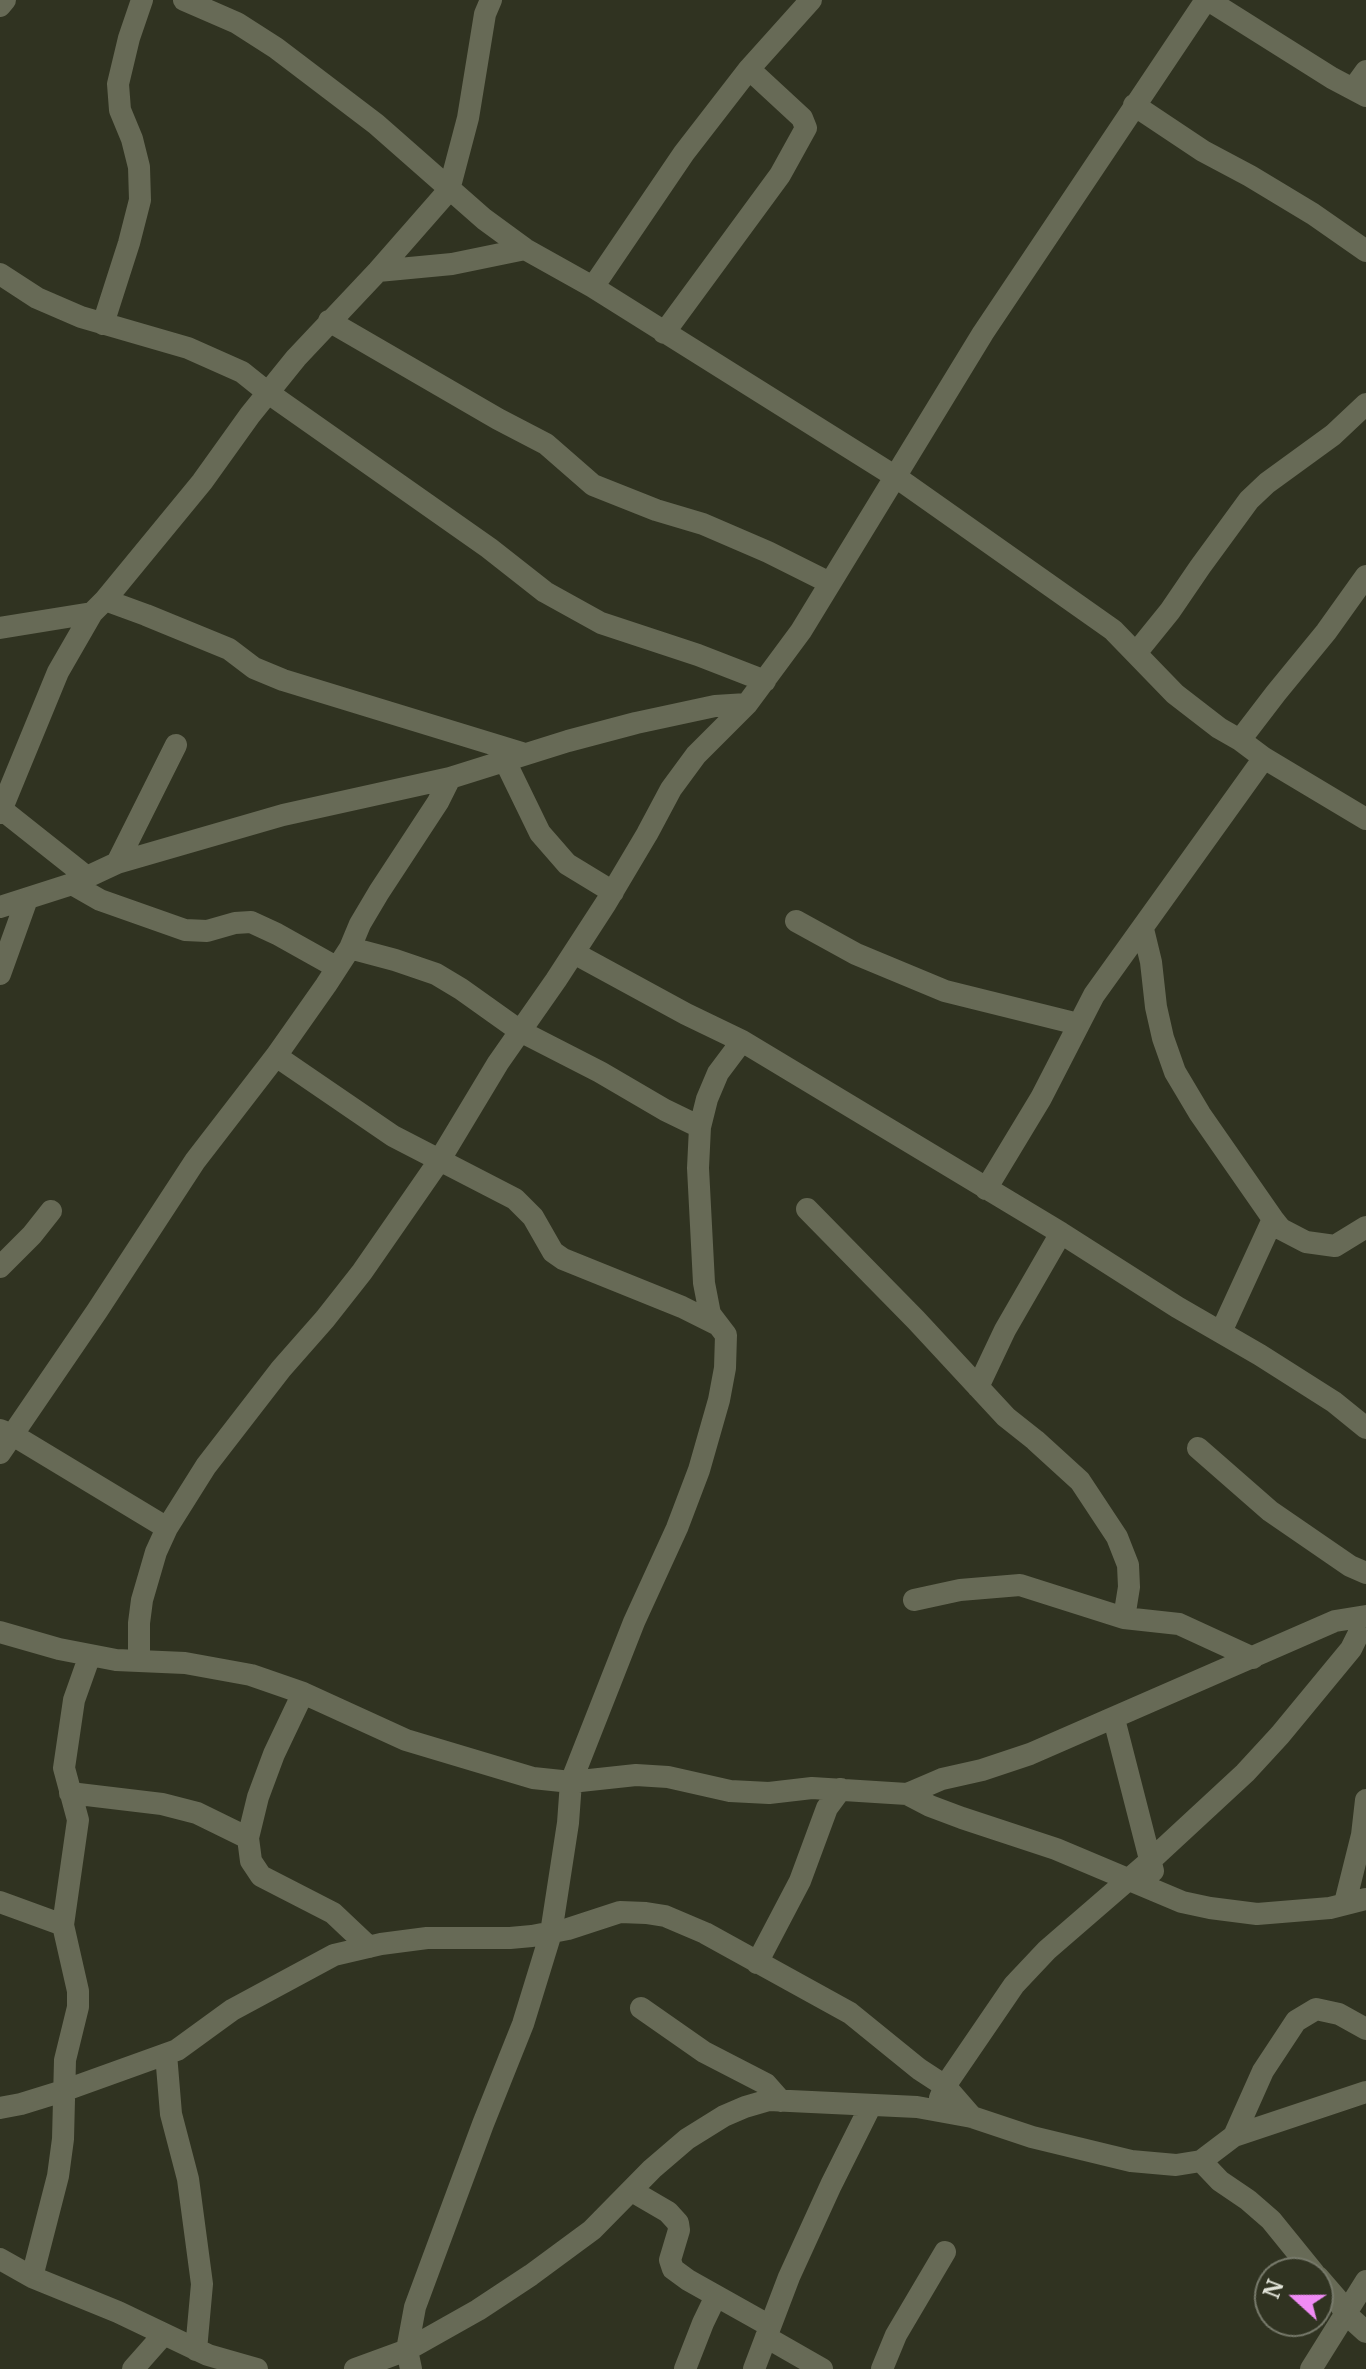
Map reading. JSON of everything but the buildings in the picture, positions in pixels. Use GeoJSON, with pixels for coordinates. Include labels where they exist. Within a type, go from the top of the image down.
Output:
{"type":"FeatureCollection","features":[{"type":"Feature","properties":{"kind":"street"},"geometry":{"type":"LineString","coordinates":[[0,6],[5,0]]}},
{"type":"Feature","properties":{"kind":"street"},"geometry":{"type":"LineString","coordinates":[[103,324],[140,200],[139,167],[120,110],[118,84],[142,0]]}},
{"type":"Feature","properties":{"kind":"street"},"geometry":{"type":"LineString","coordinates":[[184,0],[237,23],[276,48],[376,124],[449,190],[525,249],[593,287],[896,477],[1113,630],[1175,694],[1219,728],[1366,819]]}},
{"type":"Feature","properties":{"kind":"street"},"geometry":{"type":"LineString","coordinates":[[336,967],[251,922],[207,931],[185,930],[100,900],[1,810],[58,672],[98,606],[202,482],[267,392],[449,190],[468,118],[485,14],[491,0]]}},
{"type":"Feature","properties":{"kind":"street"},"geometry":{"type":"LineString","coordinates":[[593,287],[684,153],[749,69],[811,0]]}},
{"type":"Feature","properties":{"kind":"street"},"geometry":{"type":"LineString","coordinates":[[139,1660],[142,1600],[156,1552],[167,1528],[206,1466],[362,1272],[439,1161],[467,1112],[574,953],[613,892],[671,789],[696,755],[747,704],[801,631],[983,333],[1207,0],[1362,85]]}},
{"type":"Feature","properties":{"kind":"street"},"geometry":{"type":"LineString","coordinates":[[664,333],[780,175],[806,128],[802,118],[749,69]]}},
{"type":"Feature","properties":{"kind":"street"},"geometry":{"type":"LineString","coordinates":[[1134,105],[1203,151],[1313,214],[1366,251]]}},
{"type":"Feature","properties":{"kind":"street"},"geometry":{"type":"LineString","coordinates":[[378,271],[452,264],[525,249]]}},
{"type":"Feature","properties":{"kind":"street"},"geometry":{"type":"LineString","coordinates":[[0,274],[37,298],[81,317],[188,348],[242,372],[489,548],[545,592],[601,623],[765,681]]}},
{"type":"Feature","properties":{"kind":"street"},"geometry":{"type":"LineString","coordinates":[[329,321],[546,444],[593,485],[656,510],[703,524],[830,583]]}},
{"type":"Feature","properties":{"kind":"street"},"geometry":{"type":"LineString","coordinates":[[1136,653],[1249,500],[1267,483],[1333,435],[1366,404]]}},
{"type":"Feature","properties":{"kind":"street"},"geometry":{"type":"LineString","coordinates":[[1240,740],[1366,576]]}},
{"type":"Feature","properties":{"kind":"street"},"geometry":{"type":"LineString","coordinates":[[0,628],[98,606],[146,615],[229,649],[254,668],[283,680],[515,758]]}},
{"type":"Feature","properties":{"kind":"street"},"geometry":{"type":"LineString","coordinates":[[0,907],[79,880],[117,863],[283,815],[450,778],[636,723],[715,706],[747,704]]}},
{"type":"Feature","properties":{"kind":"street"},"geometry":{"type":"LineString","coordinates":[[117,863],[176,745]]}},
{"type":"Feature","properties":{"kind":"street"},"geometry":{"type":"LineString","coordinates":[[515,758],[540,833],[567,864],[613,892]]}},
{"type":"Feature","properties":{"kind":"street"},"geometry":{"type":"LineString","coordinates":[[986,1189],[1041,1098],[1094,995],[1264,758]]}},
{"type":"Feature","properties":{"kind":"street"},"geometry":{"type":"LineString","coordinates":[[167,1528],[4,1439],[97,1311],[195,1161],[276,1056],[350,948],[360,924],[450,778]]}},
{"type":"Feature","properties":{"kind":"street"},"geometry":{"type":"LineString","coordinates":[[0,974],[27,899]]}},
{"type":"Feature","properties":{"kind":"street"},"geometry":{"type":"LineString","coordinates":[[796,921],[856,954],[945,991],[1078,1024]]}},
{"type":"Feature","properties":{"kind":"street"},"geometry":{"type":"LineString","coordinates":[[1143,929],[1151,962],[1156,1007],[1175,1072],[1200,1114],[1273,1219],[1281,1229],[1306,1242],[1335,1246],[1366,1227]]}},
{"type":"Feature","properties":{"kind":"street"},"geometry":{"type":"LineString","coordinates":[[350,948],[436,974],[520,1031],[700,1127]]}},
{"type":"Feature","properties":{"kind":"street"},"geometry":{"type":"LineString","coordinates":[[574,953],[742,1041],[1334,1402],[1366,1428]]}},
{"type":"Feature","properties":{"kind":"street"},"geometry":{"type":"LineString","coordinates":[[409,2360],[415,2307],[523,2024],[551,1933],[568,1823],[571,1782],[634,1622],[677,1528],[699,1470],[719,1400],[725,1368],[726,1335],[710,1314],[704,1283],[698,1168],[700,1127],[718,1073],[742,1041]]}},
{"type":"Feature","properties":{"kind":"street"},"geometry":{"type":"LineString","coordinates":[[276,1056],[393,1136],[515,1199],[533,1217],[553,1252],[563,1259],[719,1325]]}},
{"type":"Feature","properties":{"kind":"street"},"geometry":{"type":"LineString","coordinates":[[807,1209],[1006,1417],[1080,1481],[1117,1537],[1128,1565],[1129,1587],[1124,1618]]}},
{"type":"Feature","properties":{"kind":"street"},"geometry":{"type":"LineString","coordinates":[[0,1267],[51,1211]]}},
{"type":"Feature","properties":{"kind":"street"},"geometry":{"type":"LineString","coordinates":[[1221,1332],[1273,1219]]}},
{"type":"Feature","properties":{"kind":"street"},"geometry":{"type":"LineString","coordinates":[[978,1387],[1005,1330],[1061,1233]]}},
{"type":"Feature","properties":{"kind":"street"},"geometry":{"type":"LineString","coordinates":[[1198,1448],[1270,1511],[1350,1566],[1366,1573]]}},
{"type":"Feature","properties":{"kind":"street"},"geometry":{"type":"LineString","coordinates":[[914,1600],[960,1590],[1020,1585],[1124,1618],[1179,1624],[1253,1658]]}},
{"type":"Feature","properties":{"kind":"street"},"geometry":{"type":"LineString","coordinates":[[6,1640],[116,1660],[185,1663],[240,1672],[303,1693],[384,1731],[442,1752],[533,1778],[571,1782],[636,1775],[668,1777],[730,1791],[769,1793],[812,1788],[907,1794],[942,1779],[1030,1754],[1335,1621],[1366,1618]]}},
{"type":"Feature","properties":{"kind":"street"},"geometry":{"type":"LineString","coordinates":[[935,2110],[945,2086],[1014,1985],[1047,1950],[1245,1773],[1351,1649],[1366,1618]]}},
{"type":"Feature","properties":{"kind":"street"},"geometry":{"type":"LineString","coordinates":[[32,2277],[58,2176],[63,2139],[65,2060],[78,2007],[78,1991],[63,1925],[78,1820],[64,1768],[74,1700],[90,1655]]}},
{"type":"Feature","properties":{"kind":"street"},"geometry":{"type":"LineString","coordinates":[[303,1693],[258,1797],[248,1838],[251,1861],[261,1876],[333,1913],[369,1947]]}},
{"type":"Feature","properties":{"kind":"street"},"geometry":{"type":"LineString","coordinates":[[1114,1719],[1158,1892]]}},
{"type":"Feature","properties":{"kind":"street"},"geometry":{"type":"LineString","coordinates":[[757,1963],[800,1881],[827,1808],[841,1789]]}},
{"type":"Feature","properties":{"kind":"street"},"geometry":{"type":"LineString","coordinates":[[70,1793],[174,1807],[197,1813],[248,1838]]}},
{"type":"Feature","properties":{"kind":"street"},"geometry":{"type":"LineString","coordinates":[[907,1794],[962,1818],[1056,1849],[1182,1902],[1257,1914],[1330,1908],[1356,1901],[1366,1800]]}},
{"type":"Feature","properties":{"kind":"street"},"geometry":{"type":"LineString","coordinates":[[0,1902],[63,1925]]}},
{"type":"Feature","properties":{"kind":"street"},"geometry":{"type":"LineString","coordinates":[[0,2108],[63,2091],[177,2050],[232,2010],[334,1955],[427,1938],[510,1938],[551,1933],[620,1912],[665,1916],[705,1933],[850,2013],[945,2086],[972,2117]]}},
{"type":"Feature","properties":{"kind":"street"},"geometry":{"type":"LineString","coordinates":[[641,2008],[704,2052],[766,2084],[781,2101]]}},
{"type":"Feature","properties":{"kind":"street"},"geometry":{"type":"LineString","coordinates":[[1234,2136],[1263,2071],[1296,2021],[1316,2009],[1339,2014],[1366,2029]]}},
{"type":"Feature","properties":{"kind":"street"},"geometry":{"type":"LineString","coordinates":[[166,2054],[171,2114],[188,2179],[202,2284],[196,2350]]}},
{"type":"Feature","properties":{"kind":"street"},"geometry":{"type":"LineString","coordinates":[[355,2369],[409,2360],[592,2230],[652,2169],[687,2139],[724,2116],[769,2100],[917,2107],[972,2117],[1032,2137],[1131,2161],[1176,2165],[1201,2161],[1234,2136],[1366,2092]]}},
{"type":"Feature","properties":{"kind":"street"},"geometry":{"type":"LineString","coordinates":[[754,2369],[831,2185],[871,2105]]}},
{"type":"Feature","properties":{"kind":"street"},"geometry":{"type":"LineString","coordinates":[[1201,2161],[1220,2181],[1271,2220],[1301,2257]]}},
{"type":"Feature","properties":{"kind":"street"},"geometry":{"type":"LineString","coordinates":[[632,2191],[668,2212],[678,2223],[679,2230],[670,2260],[673,2269],[822,2369]]}},
{"type":"Feature","properties":{"kind":"street"},"geometry":{"type":"LineString","coordinates":[[882,2369],[896,2335],[945,2252]]}},
{"type":"Feature","properties":{"kind":"street"},"geometry":{"type":"LineString","coordinates":[[0,2259],[32,2277],[118,2312],[196,2350],[257,2369]]}},
{"type":"Feature","properties":{"kind":"street"},"geometry":{"type":"LineString","coordinates":[[1311,2369],[1366,2281]]}},
{"type":"Feature","properties":{"kind":"street"},"geometry":{"type":"LineString","coordinates":[[685,2369],[716,2296]]}},
{"type":"Feature","properties":{"kind":"street"},"geometry":{"type":"LineString","coordinates":[[1334,2296],[1345,2313],[1366,2332]]}},
{"type":"Feature","properties":{"kind":"street"},"geometry":{"type":"LineString","coordinates":[[133,2369],[164,2334]]}}]}
